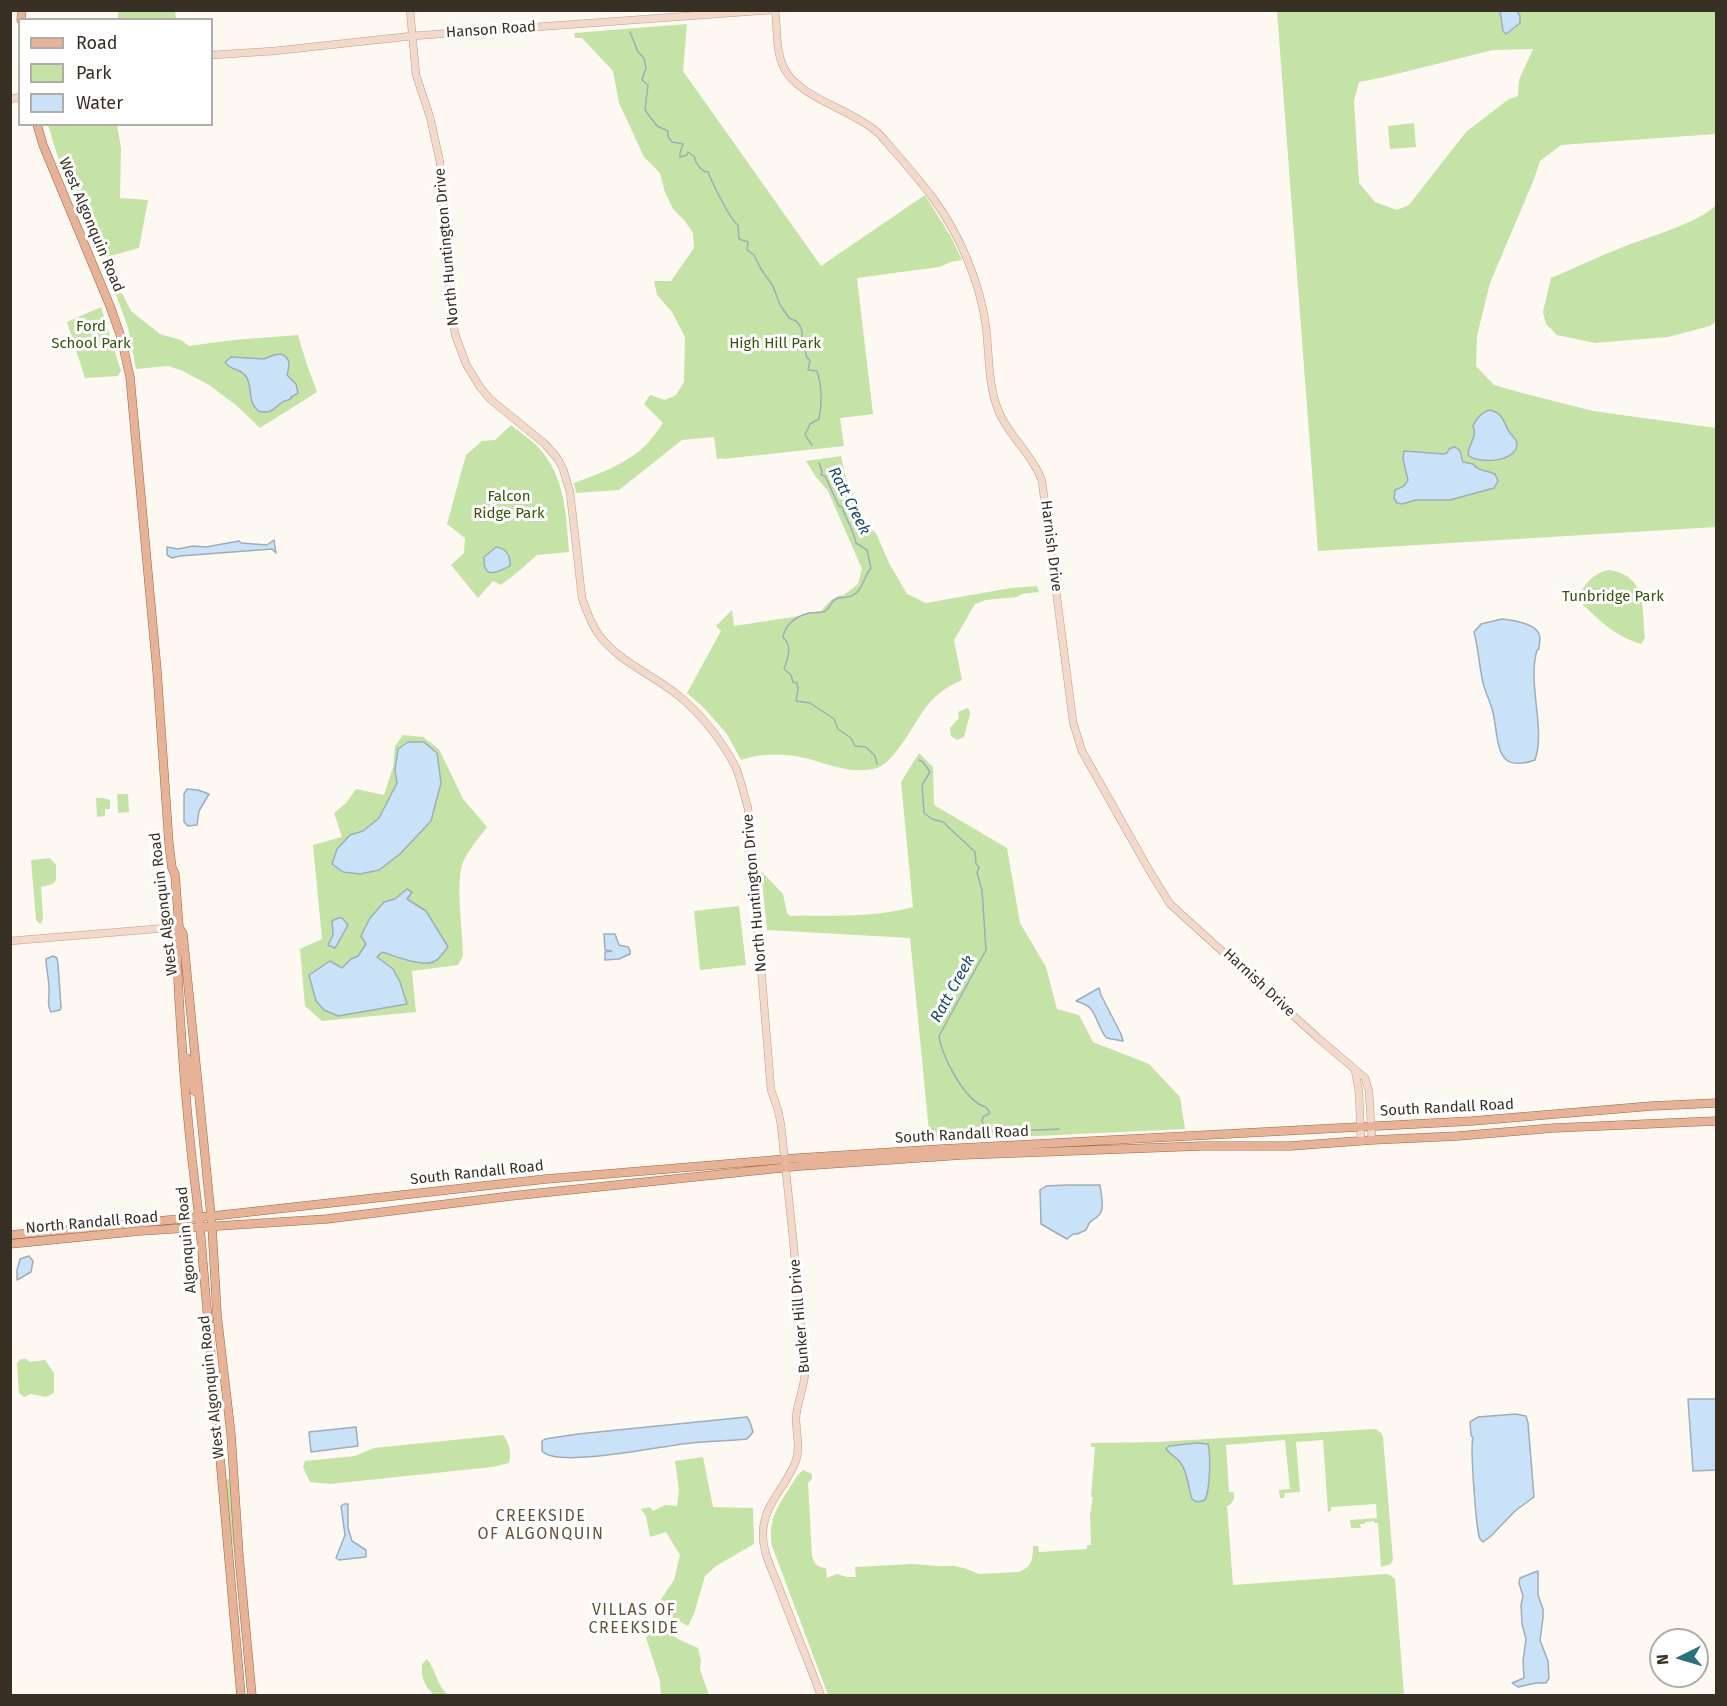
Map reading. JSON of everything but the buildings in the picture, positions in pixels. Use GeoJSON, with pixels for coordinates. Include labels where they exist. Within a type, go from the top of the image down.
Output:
{"type":"FeatureCollection","features":[{"type":"Feature","properties":{"kind":"main road","name":"West Algonquin Road"},"geometry":{"type":"LineString","coordinates":[[39,126],[51,165],[110,306],[121,337],[130,377],[155,646],[169,844],[175,874],[179,927],[183,934],[212,1226],[217,1314],[231,1434],[238,1547],[252,1695]]}},
{"type":"Feature","properties":{"kind":"main road","name":"Algonquin Road"},"geometry":{"type":"LineString","coordinates":[[179,927],[176,935],[181,1038],[201,1227],[202,1264],[241,1695]]}},
{"type":"Feature","properties":{"kind":"main road"},"geometry":{"type":"LineString","coordinates":[[181,1038],[185,1043],[194,1091],[199,1103]]}},
{"type":"Feature","properties":{"kind":"main road"},"geometry":{"type":"LineString","coordinates":[[187,1103],[195,1109],[204,1154]]}},
{"type":"Feature","properties":{"kind":"main road","name":"South Randall Road"},"geometry":{"type":"LineString","coordinates":[[212,1226],[327,1219],[785,1163],[942,1149],[1472,1121],[1716,1103]]}},
{"type":"Feature","properties":{"kind":"main road","name":"South Randall Road"},"geometry":{"type":"LineString","coordinates":[[211,1216],[546,1179],[785,1163],[1202,1146],[1290,1146],[1716,1121]]}},
{"type":"Feature","properties":{"kind":"main road","name":"North Randall Road"},"geometry":{"type":"LineString","coordinates":[[10,1235],[211,1216]]}},
{"type":"Feature","properties":{"kind":"main road","name":"North Randall Road"},"geometry":{"type":"LineString","coordinates":[[10,1244],[212,1226]]}},
{"type":"Feature","properties":{"kind":"street","name":"North Huntington Drive"},"geometry":{"type":"LineString","coordinates":[[410,10],[416,75],[430,117],[440,162],[451,310],[459,349],[471,375],[490,399],[544,443],[558,459],[563,469],[570,492],[582,598],[599,636],[620,656],[679,696],[700,716],[722,744],[736,770],[748,808],[771,1090],[778,1110],[785,1163]]}},
{"type":"Feature","properties":{"kind":"street","name":"Hanson Road"},"geometry":{"type":"LineString","coordinates":[[213,56],[412,36],[773,10]]}},
{"type":"Feature","properties":{"kind":"street","name":"Harnish Drive"},"geometry":{"type":"LineString","coordinates":[[773,10],[779,51],[788,75],[799,86],[858,118],[877,132],[935,201],[969,262],[986,325],[996,406],[1005,424],[1038,472],[1044,490],[1073,722],[1082,751],[1170,904],[1365,1078],[1368,1084],[1372,1140]]}},
{"type":"Feature","properties":{"kind":"street"},"geometry":{"type":"LineString","coordinates":[[10,941],[179,927]]}},
{"type":"Feature","properties":{"kind":"street"},"geometry":{"type":"LineString","coordinates":[[1355,1070],[1359,1092],[1361,1141]]}},
{"type":"Feature","properties":{"kind":"street","name":"Bunker Hill Drive"},"geometry":{"type":"LineString","coordinates":[[785,1163],[806,1373],[797,1412],[796,1462],[769,1505],[762,1534],[764,1548],[772,1570],[821,1695]]}},
{"type":"Feature","properties":{"kind":"green space"},"geometry":{"type":"Polygon","coordinates":[[[118,11],[175,11],[176,18],[118,18],[118,11]]]}},
{"type":"Feature","properties":{"kind":"green space"},"geometry":{"type":"Polygon","coordinates":[[[1277,11],[1716,11],[1716,134],[1561,145],[1540,161],[1490,283],[1477,336],[1476,366],[1494,385],[1522,393],[1593,411],[1716,428],[1716,527],[1318,551],[1277,11]],[[1533,49],[1493,50],[1359,82],[1354,101],[1359,183],[1375,202],[1397,210],[1409,205],[1466,132],[1509,99],[1518,96],[1519,80],[1533,49]]]}},
{"type":"Feature","properties":{"kind":"green space","name":"High Hill Park"},"geometry":{"type":"Polygon","coordinates":[[[687,24],[683,71],[821,266],[925,195],[951,237],[962,260],[939,267],[857,278],[873,414],[840,418],[844,446],[717,459],[714,437],[682,440],[619,490],[576,493],[574,483],[621,463],[645,446],[663,423],[644,404],[650,395],[665,400],[676,395],[684,382],[685,337],[672,312],[657,295],[654,281],[671,281],[694,248],[693,233],[673,209],[660,173],[644,157],[619,103],[613,71],[582,38],[575,38],[574,33],[687,24]]]}},
{"type":"Feature","properties":{"kind":"green space"},"geometry":{"type":"Polygon","coordinates":[[[1414,123],[1416,147],[1390,149],[1388,126],[1414,123]]]}},
{"type":"Feature","properties":{"kind":"green space"},"geometry":{"type":"Polygon","coordinates":[[[48,126],[117,126],[121,148],[120,198],[148,200],[139,248],[100,259],[62,171],[48,126]]]}},
{"type":"Feature","properties":{"kind":"green space"},"geometry":{"type":"Polygon","coordinates":[[[1716,205],[1716,321],[1710,326],[1668,337],[1595,343],[1557,335],[1546,324],[1543,312],[1551,278],[1686,224],[1716,205]]]}},
{"type":"Feature","properties":{"kind":"green space"},"geometry":{"type":"Polygon","coordinates":[[[122,293],[131,311],[160,334],[181,340],[189,346],[298,335],[317,392],[260,428],[236,405],[209,385],[183,371],[168,366],[136,369],[128,327],[116,295],[122,293]]]}},
{"type":"Feature","properties":{"kind":"green space","name":"Ford School Park"},"geometry":{"type":"Polygon","coordinates":[[[101,307],[121,371],[118,376],[85,378],[67,322],[101,307]]]}},
{"type":"Feature","properties":{"kind":"green space","name":"Falcon Ridge Park"},"geometry":{"type":"Polygon","coordinates":[[[511,425],[537,446],[546,457],[559,482],[567,523],[569,552],[537,555],[501,585],[493,581],[478,598],[451,565],[464,553],[465,538],[447,524],[466,455],[482,441],[495,440],[511,425]]]}},
{"type":"Feature","properties":{"kind":"green space"},"geometry":{"type":"Polygon","coordinates":[[[841,456],[846,478],[856,502],[870,528],[876,533],[889,563],[907,594],[926,603],[1011,588],[1037,586],[1039,592],[986,600],[975,604],[954,640],[962,680],[942,691],[930,703],[891,758],[877,768],[858,770],[840,768],[805,758],[773,754],[741,760],[727,734],[687,693],[721,631],[716,626],[732,610],[734,626],[793,617],[821,611],[831,600],[844,595],[858,584],[862,569],[828,491],[806,461],[841,456]]]}},
{"type":"Feature","properties":{"kind":"green space","name":"Tunbridge Park"},"geometry":{"type":"Polygon","coordinates":[[[1608,570],[1630,578],[1640,594],[1645,638],[1641,644],[1614,631],[1577,598],[1593,577],[1608,570]]]}},
{"type":"Feature","properties":{"kind":"green space"},"geometry":{"type":"Polygon","coordinates":[[[967,708],[970,714],[964,737],[957,740],[951,736],[950,728],[959,718],[958,712],[967,708]]]}},
{"type":"Feature","properties":{"kind":"green space"},"geometry":{"type":"Polygon","coordinates":[[[403,735],[423,737],[439,749],[463,799],[487,827],[468,853],[461,871],[459,894],[463,956],[458,965],[412,971],[416,1012],[322,1021],[305,1006],[300,949],[322,939],[313,845],[342,837],[334,813],[346,803],[356,789],[384,795],[393,767],[395,746],[403,735]]]}},
{"type":"Feature","properties":{"kind":"green space"},"geometry":{"type":"Polygon","coordinates":[[[919,753],[933,767],[934,805],[1007,848],[1020,923],[1046,967],[1057,1009],[1079,1015],[1093,1042],[1149,1064],[1180,1097],[1185,1129],[930,1141],[910,938],[767,930],[761,871],[783,894],[787,913],[790,916],[867,914],[913,907],[901,782],[919,753]]]}},
{"type":"Feature","properties":{"kind":"green space"},"geometry":{"type":"Polygon","coordinates":[[[117,794],[128,794],[129,812],[118,813],[117,794]]]}},
{"type":"Feature","properties":{"kind":"green space"},"geometry":{"type":"Polygon","coordinates":[[[96,798],[110,800],[110,809],[105,809],[105,816],[97,817],[96,798]]]}},
{"type":"Feature","properties":{"kind":"green space"},"geometry":{"type":"Polygon","coordinates":[[[50,858],[56,865],[56,880],[53,884],[41,887],[43,917],[40,924],[36,920],[31,860],[50,858]]]}},
{"type":"Feature","properties":{"kind":"green space"},"geometry":{"type":"Polygon","coordinates":[[[739,906],[746,965],[700,970],[694,911],[739,906]]]}},
{"type":"Feature","properties":{"kind":"green space"},"geometry":{"type":"Polygon","coordinates":[[[21,1359],[30,1362],[45,1360],[54,1373],[54,1393],[46,1397],[31,1394],[24,1397],[19,1393],[17,1363],[21,1359]]]}},
{"type":"Feature","properties":{"kind":"green space"},"geometry":{"type":"Polygon","coordinates":[[[1375,1429],[1383,1437],[1393,1560],[1391,1564],[1381,1567],[1378,1523],[1365,1522],[1365,1524],[1360,1524],[1361,1528],[1351,1528],[1350,1520],[1377,1518],[1376,1504],[1331,1507],[1331,1511],[1328,1512],[1323,1440],[1296,1442],[1300,1492],[1285,1493],[1284,1498],[1280,1498],[1279,1490],[1290,1489],[1285,1440],[1226,1445],[1229,1492],[1234,1492],[1234,1499],[1227,1506],[1233,1585],[1390,1575],[1395,1579],[1404,1695],[828,1695],[772,1546],[771,1530],[774,1516],[780,1503],[803,1470],[812,1474],[812,1479],[808,1483],[812,1556],[817,1565],[826,1568],[827,1578],[837,1574],[856,1577],[855,1567],[912,1564],[954,1566],[979,1574],[1018,1572],[1031,1562],[1033,1546],[1038,1546],[1039,1552],[1087,1549],[1087,1545],[1091,1545],[1090,1515],[1095,1447],[1091,1447],[1091,1443],[1157,1442],[1375,1429]]]}},
{"type":"Feature","properties":{"kind":"green space"},"geometry":{"type":"Polygon","coordinates":[[[503,1435],[509,1448],[509,1463],[492,1467],[330,1484],[310,1482],[303,1467],[305,1461],[355,1456],[374,1448],[503,1435]]]}},
{"type":"Feature","properties":{"kind":"green space"},"geometry":{"type":"Polygon","coordinates":[[[703,1457],[713,1507],[753,1508],[754,1544],[716,1566],[705,1576],[694,1614],[688,1626],[655,1608],[674,1580],[680,1555],[666,1532],[650,1537],[646,1516],[641,1509],[650,1507],[653,1511],[665,1505],[677,1506],[679,1490],[675,1461],[703,1457]]]}},
{"type":"Feature","properties":{"kind":"green space"},"geometry":{"type":"Polygon","coordinates":[[[230,1479],[234,1547],[224,1480],[230,1479]]]}},
{"type":"Feature","properties":{"kind":"green space"},"geometry":{"type":"Polygon","coordinates":[[[654,1625],[698,1648],[701,1661],[700,1670],[709,1695],[661,1695],[660,1681],[646,1638],[654,1625]]]}},
{"type":"Feature","properties":{"kind":"green space"},"geometry":{"type":"Polygon","coordinates":[[[427,1659],[441,1687],[448,1695],[434,1695],[426,1684],[422,1664],[427,1659]]]}},
{"type":"Feature","properties":{"kind":"water"},"geometry":{"type":"Polygon","coordinates":[[[1500,11],[1517,11],[1520,16],[1520,23],[1506,34],[1503,31],[1500,11]]]}},
{"type":"Feature","properties":{"kind":"water"},"geometry":{"type":"Polygon","coordinates":[[[281,354],[288,360],[287,375],[296,384],[298,393],[271,411],[258,411],[252,402],[248,379],[225,362],[231,357],[264,359],[281,354]]]}},
{"type":"Feature","properties":{"kind":"water"},"geometry":{"type":"Polygon","coordinates":[[[1490,410],[1502,417],[1517,445],[1515,451],[1503,458],[1479,460],[1468,455],[1474,437],[1473,426],[1484,412],[1490,410]]]}},
{"type":"Feature","properties":{"kind":"water"},"geometry":{"type":"Polygon","coordinates":[[[1454,447],[1460,451],[1463,462],[1495,474],[1498,481],[1494,488],[1450,500],[1416,500],[1397,503],[1394,498],[1395,490],[1404,486],[1408,480],[1403,459],[1404,451],[1444,454],[1454,447]]]}},
{"type":"Feature","properties":{"kind":"water"},"geometry":{"type":"Polygon","coordinates":[[[274,540],[276,553],[272,549],[172,558],[167,555],[167,547],[178,549],[193,546],[206,547],[239,541],[267,545],[274,540]]]}},
{"type":"Feature","properties":{"kind":"water"},"geometry":{"type":"Polygon","coordinates":[[[496,547],[507,553],[510,566],[491,573],[486,569],[484,557],[496,547]]]}},
{"type":"Feature","properties":{"kind":"water"},"geometry":{"type":"Polygon","coordinates":[[[1502,619],[1517,621],[1533,627],[1540,636],[1539,649],[1534,663],[1538,748],[1535,760],[1525,763],[1508,761],[1501,751],[1494,715],[1483,682],[1474,632],[1481,624],[1502,619]]]}},
{"type":"Feature","properties":{"kind":"water"},"geometry":{"type":"Polygon","coordinates":[[[408,742],[424,742],[437,753],[441,783],[431,821],[400,854],[379,870],[360,874],[343,872],[332,864],[337,849],[350,835],[363,831],[379,818],[397,783],[395,770],[398,749],[408,742]]]}},
{"type":"Feature","properties":{"kind":"water"},"geometry":{"type":"Polygon","coordinates":[[[187,789],[209,794],[199,811],[197,825],[188,826],[184,822],[184,794],[187,789]]]}},
{"type":"Feature","properties":{"kind":"water"},"geometry":{"type":"Polygon","coordinates":[[[407,889],[412,892],[407,899],[426,911],[448,947],[439,959],[430,963],[409,961],[382,952],[377,957],[393,969],[407,1004],[338,1016],[324,1010],[316,1001],[309,975],[330,961],[342,968],[358,956],[366,944],[361,936],[370,918],[384,902],[395,899],[407,889]]]}},
{"type":"Feature","properties":{"kind":"water"},"geometry":{"type":"Polygon","coordinates":[[[342,918],[348,925],[335,948],[328,945],[333,935],[332,921],[342,918]]]}},
{"type":"Feature","properties":{"kind":"water"},"geometry":{"type":"Polygon","coordinates":[[[604,934],[615,934],[619,945],[628,947],[630,954],[619,959],[605,960],[605,952],[612,951],[605,950],[604,934]]]}},
{"type":"Feature","properties":{"kind":"water"},"geometry":{"type":"Polygon","coordinates":[[[53,956],[57,958],[58,964],[61,1007],[60,1010],[51,1012],[48,1003],[49,984],[46,959],[53,956]]]}},
{"type":"Feature","properties":{"kind":"water"},"geometry":{"type":"Polygon","coordinates":[[[1099,988],[1123,1041],[1107,1038],[1090,1008],[1076,1001],[1099,988]]]}},
{"type":"Feature","properties":{"kind":"water"},"geometry":{"type":"Polygon","coordinates":[[[1100,1185],[1102,1205],[1101,1212],[1091,1221],[1086,1230],[1073,1234],[1067,1239],[1041,1224],[1040,1190],[1046,1186],[1100,1185]]]}},
{"type":"Feature","properties":{"kind":"water"},"geometry":{"type":"Polygon","coordinates":[[[29,1256],[33,1261],[31,1272],[17,1280],[20,1259],[29,1256]]]}},
{"type":"Feature","properties":{"kind":"water"},"geometry":{"type":"Polygon","coordinates":[[[1688,1399],[1716,1399],[1716,1470],[1693,1471],[1688,1399]]]}},
{"type":"Feature","properties":{"kind":"water"},"geometry":{"type":"Polygon","coordinates":[[[1516,1414],[1526,1416],[1528,1423],[1534,1497],[1515,1511],[1483,1542],[1480,1539],[1477,1521],[1473,1438],[1470,1422],[1478,1417],[1516,1414]]]}},
{"type":"Feature","properties":{"kind":"water"},"geometry":{"type":"Polygon","coordinates":[[[747,1417],[753,1432],[747,1439],[691,1443],[589,1457],[552,1456],[542,1451],[542,1441],[545,1439],[747,1417]]]}},
{"type":"Feature","properties":{"kind":"water"},"geometry":{"type":"Polygon","coordinates":[[[356,1427],[358,1446],[311,1452],[309,1432],[356,1427]]]}},
{"type":"Feature","properties":{"kind":"water"},"geometry":{"type":"Polygon","coordinates":[[[1208,1444],[1210,1464],[1207,1495],[1205,1500],[1198,1502],[1192,1499],[1183,1466],[1166,1449],[1169,1446],[1208,1444]]]}},
{"type":"Feature","properties":{"kind":"water"},"geometry":{"type":"Polygon","coordinates":[[[348,1504],[348,1528],[352,1541],[366,1550],[366,1557],[339,1560],[336,1558],[345,1535],[341,1506],[348,1504]]]}},
{"type":"Feature","properties":{"kind":"water"},"geometry":{"type":"Polygon","coordinates":[[[1538,1571],[1538,1595],[1543,1609],[1540,1640],[1548,1661],[1549,1678],[1546,1683],[1518,1687],[1512,1683],[1524,1678],[1523,1661],[1526,1639],[1522,1624],[1523,1596],[1519,1583],[1520,1578],[1538,1571]]]}},
{"type":"Feature","properties":{"kind":"waterway","name":"Ratt Creek"},"geometry":{"type":"LineString","coordinates":[[630,32],[638,52],[644,58],[646,68],[642,80],[648,85],[645,110],[657,126],[668,131],[668,137],[672,142],[683,144],[680,157],[687,155],[688,152],[694,156],[701,169],[708,172],[726,209],[738,225],[739,239],[748,242],[747,250],[754,255],[773,286],[780,305],[789,318],[800,326],[802,342],[810,361],[808,370],[817,371],[821,388],[819,419],[810,424],[805,435],[812,445]]}},
{"type":"Feature","properties":{"kind":"waterway","name":"Ratt Creek"},"geometry":{"type":"LineString","coordinates":[[819,463],[821,475],[825,476],[839,506],[842,507],[856,543],[867,550],[871,568],[856,593],[849,597],[836,599],[825,611],[804,614],[789,625],[783,637],[789,648],[784,669],[791,675],[793,682],[797,683],[796,701],[810,703],[834,719],[838,729],[851,738],[855,746],[866,747],[875,756],[877,764]]}},
{"type":"Feature","properties":{"kind":"waterway","name":"Ratt Creek"},"geometry":{"type":"LineString","coordinates":[[919,760],[930,772],[922,785],[924,813],[932,819],[943,822],[975,852],[976,864],[979,867],[977,873],[982,890],[986,950],[939,1036],[944,1054],[962,1087],[990,1113],[983,1117],[982,1121],[986,1128],[995,1132],[1059,1129]]}},
{"type":"Feature","properties":{"kind":"district","name":"CREEKSIDE OF ALGONQUIN"},"geometry":{"type":"Point","coordinates":[541,1526]}},
{"type":"Feature","properties":{"kind":"district","name":"VILLAS OF CREEKSIDE"},"geometry":{"type":"Point","coordinates":[634,1620]}}]}
